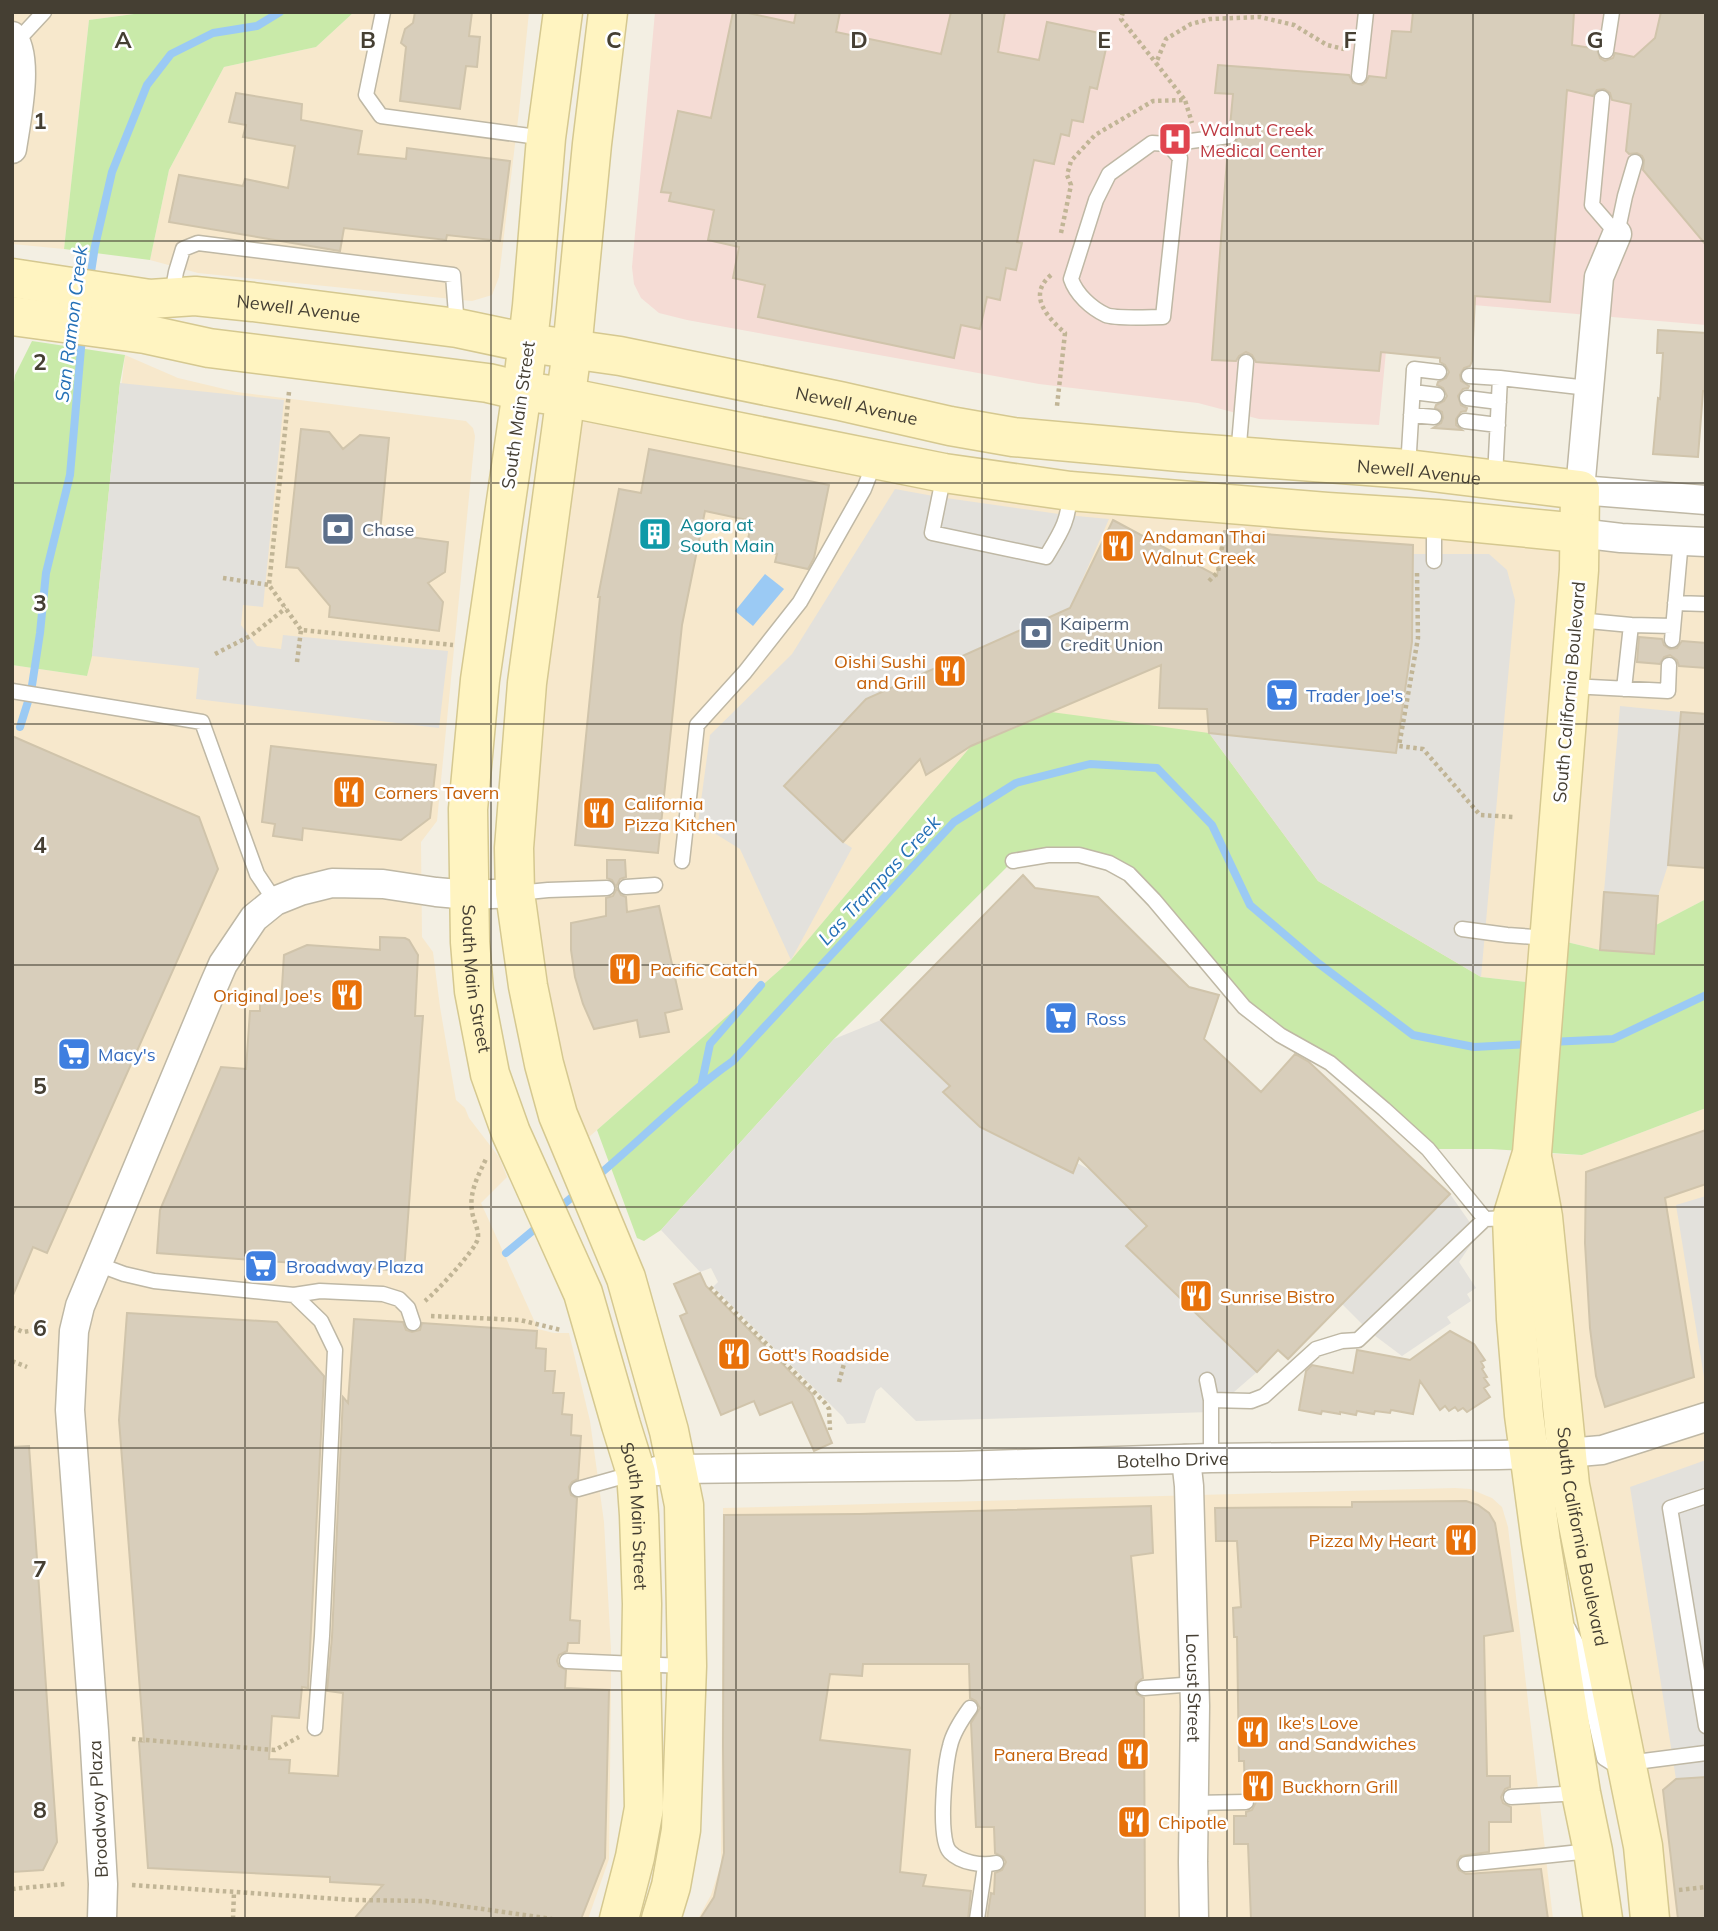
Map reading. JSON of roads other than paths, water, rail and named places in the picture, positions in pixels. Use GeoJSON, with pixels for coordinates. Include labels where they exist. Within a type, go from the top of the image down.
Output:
{"type":"FeatureCollection","features":[{"type":"Feature","properties":{"kind":"street","name":"South Main Street"},"geometry":{"type":"LineString","coordinates":[[563,12],[546,138],[522,391],[480,680],[468,809],[470,942],[474,991],[490,1074],[499,1145],[583,1293],[636,1472],[641,1591],[644,1808],[620,1919]]}},
{"type":"Feature","properties":{"kind":"street"},"geometry":{"type":"LineString","coordinates":[[608,12],[572,350],[527,683],[514,848],[515,893],[528,986],[558,1115],[626,1278],[678,1469],[684,1505],[687,1666],[681,1830],[671,1886],[661,1919]]}},
{"type":"Feature","properties":{"kind":"street"},"geometry":{"type":"LineString","coordinates":[[12,149],[22,75],[15,39]]}},
{"type":"Feature","properties":{"kind":"street","name":"South California Boulevard"},"geometry":{"type":"LineString","coordinates":[[1617,234],[1599,277],[1588,388],[1580,490],[1579,570],[1532,1153],[1542,1217],[1570,1485],[1643,1846],[1660,1905]]}},
{"type":"Feature","properties":{"kind":"street","name":"Newell Avenue"},"geometry":{"type":"LineString","coordinates":[[29,280],[155,310],[209,348],[488,383],[944,473],[1070,491],[1694,541]]}},
{"type":"Feature","properties":{"kind":"street","name":"Newell Avenue"},"geometry":{"type":"LineString","coordinates":[[24,318],[155,310],[195,296],[253,302],[457,328],[527,343],[620,356],[1013,437],[1407,470],[1580,490],[1706,500]]}},
{"type":"Feature","properties":{"kind":"street","name":"Broadway Plaza"},"geometry":{"type":"LineString","coordinates":[[102,1918],[103,1884],[70,1410],[74,1331],[80,1306],[223,964],[254,918],[275,901],[332,883],[383,884],[469,895],[515,893]]}},
{"type":"Feature","properties":{"kind":"street","name":"South California Boulevard"},"geometry":{"type":"LineString","coordinates":[[1532,1153],[1498,1219],[1516,1319],[1529,1454],[1549,1594],[1603,1919]]}},
{"type":"Feature","properties":{"kind":"street","name":"Botelho Drive"},"geometry":{"type":"LineString","coordinates":[[636,1472],[1199,1458],[1567,1453],[1602,1450],[1706,1417]]}},
{"type":"Feature","properties":{"kind":"street","name":"Locust Street"},"geometry":{"type":"LineString","coordinates":[[1194,1919],[1195,1684],[1189,1499],[1199,1458]]}},
{"type":"Feature","properties":{"kind":"lane"},"geometry":{"type":"LineString","coordinates":[[15,39],[44,12]]}},
{"type":"Feature","properties":{"kind":"lane"},"geometry":{"type":"LineString","coordinates":[[383,12],[366,95],[381,116],[546,138]]}},
{"type":"Feature","properties":{"kind":"lane"},"geometry":{"type":"LineString","coordinates":[[1359,76],[1366,12]]}},
{"type":"Feature","properties":{"kind":"lane"},"geometry":{"type":"LineString","coordinates":[[1606,51],[1612,12]]}},
{"type":"Feature","properties":{"kind":"lane"},"geometry":{"type":"LineString","coordinates":[[1602,98],[1592,205],[1617,234]]}},
{"type":"Feature","properties":{"kind":"lane"},"geometry":{"type":"LineString","coordinates":[[1168,144],[1180,158],[1163,317],[1107,316],[1084,300],[1074,288],[1071,279],[1096,200],[1109,174],[1152,144],[1229,136]]}},
{"type":"Feature","properties":{"kind":"lane"},"geometry":{"type":"LineString","coordinates":[[1617,234],[1635,162]]}},
{"type":"Feature","properties":{"kind":"lane"},"geometry":{"type":"LineString","coordinates":[[155,310],[176,272],[183,249],[198,243],[453,275],[457,328]]}},
{"type":"Feature","properties":{"kind":"lane"},"geometry":{"type":"LineString","coordinates":[[1238,457],[1246,362]]}},
{"type":"Feature","properties":{"kind":"lane"},"geometry":{"type":"LineString","coordinates":[[1407,470],[1413,369],[1439,372]]}},
{"type":"Feature","properties":{"kind":"lane"},"geometry":{"type":"LineString","coordinates":[[1469,376],[1588,388]]}},
{"type":"Feature","properties":{"kind":"lane"},"geometry":{"type":"LineString","coordinates":[[1495,479],[1500,378]]}},
{"type":"Feature","properties":{"kind":"lane"},"geometry":{"type":"LineString","coordinates":[[1413,393],[1437,395]]}},
{"type":"Feature","properties":{"kind":"lane"},"geometry":{"type":"LineString","coordinates":[[1467,398],[1499,402]]}},
{"type":"Feature","properties":{"kind":"lane"},"geometry":{"type":"LineString","coordinates":[[1411,415],[1434,417]]}},
{"type":"Feature","properties":{"kind":"lane"},"geometry":{"type":"LineString","coordinates":[[1465,421],[1498,425]]}},
{"type":"Feature","properties":{"kind":"lane"},"geometry":{"type":"LineString","coordinates":[[682,861],[697,725],[745,672],[800,602],[864,489],[876,459]]}},
{"type":"Feature","properties":{"kind":"lane"},"geometry":{"type":"LineString","coordinates":[[944,473],[932,533],[1046,557],[1063,528],[1069,511],[1070,491]]}},
{"type":"Feature","properties":{"kind":"lane"},"geometry":{"type":"LineString","coordinates":[[1434,561],[1437,519]]}},
{"type":"Feature","properties":{"kind":"lane"},"geometry":{"type":"LineString","coordinates":[[1575,620],[1631,625],[1672,633],[1675,603],[1694,541]]}},
{"type":"Feature","properties":{"kind":"lane"},"geometry":{"type":"LineString","coordinates":[[1675,603],[1706,604]]}},
{"type":"Feature","properties":{"kind":"lane"},"geometry":{"type":"LineString","coordinates":[[1624,689],[1631,625]]}},
{"type":"Feature","properties":{"kind":"lane"},"geometry":{"type":"LineString","coordinates":[[1570,686],[1668,691],[1670,665]]}},
{"type":"Feature","properties":{"kind":"lane"},"geometry":{"type":"LineString","coordinates":[[12,691],[202,722],[257,874],[275,901]]}},
{"type":"Feature","properties":{"kind":"lane"},"geometry":{"type":"LineString","coordinates":[[1013,861],[1048,855],[1079,856],[1109,863],[1129,874],[1244,1007],[1280,1035],[1330,1063],[1428,1149],[1498,1219],[1358,1340],[1342,1341],[1316,1349],[1264,1396],[1257,1399],[1211,1400]]}},
{"type":"Feature","properties":{"kind":"lane"},"geometry":{"type":"LineString","coordinates":[[626,887],[655,885]]}},
{"type":"Feature","properties":{"kind":"lane"},"geometry":{"type":"LineString","coordinates":[[515,893],[607,888]]}},
{"type":"Feature","properties":{"kind":"lane"},"geometry":{"type":"LineString","coordinates":[[1462,929],[1550,938]]}},
{"type":"Feature","properties":{"kind":"lane"},"geometry":{"type":"LineString","coordinates":[[97,1264],[154,1281],[294,1295],[320,1291],[383,1294],[399,1299],[417,1319]]}},
{"type":"Feature","properties":{"kind":"lane"},"geometry":{"type":"LineString","coordinates":[[294,1295],[321,1321],[335,1350],[328,1637],[315,1728]]}},
{"type":"Feature","properties":{"kind":"lane"},"geometry":{"type":"LineString","coordinates":[[1199,1458],[1211,1400],[1207,1380]]}},
{"type":"Feature","properties":{"kind":"lane"},"geometry":{"type":"LineString","coordinates":[[578,1489],[636,1472]]}},
{"type":"Feature","properties":{"kind":"lane"},"geometry":{"type":"LineString","coordinates":[[1706,1496],[1670,1508],[1706,1726]]}},
{"type":"Feature","properties":{"kind":"lane"},"geometry":{"type":"LineString","coordinates":[[1549,1594],[1581,1652],[1604,1758],[1612,1763],[1628,1763],[1706,1753]]}},
{"type":"Feature","properties":{"kind":"lane"},"geometry":{"type":"LineString","coordinates":[[1697,1674],[1706,1651]]}},
{"type":"Feature","properties":{"kind":"lane"},"geometry":{"type":"LineString","coordinates":[[566,1661],[687,1666]]}},
{"type":"Feature","properties":{"kind":"lane"},"geometry":{"type":"LineString","coordinates":[[1144,1688],[1195,1684]]}},
{"type":"Feature","properties":{"kind":"lane"},"geometry":{"type":"LineString","coordinates":[[970,1708],[950,1745],[942,1819],[944,1838],[949,1851],[961,1859],[990,1864],[977,1919]]}},
{"type":"Feature","properties":{"kind":"lane"},"geometry":{"type":"LineString","coordinates":[[1511,1797],[1581,1793]]}},
{"type":"Feature","properties":{"kind":"lane"},"geometry":{"type":"LineString","coordinates":[[1194,1803],[1246,1802]]}},
{"type":"Feature","properties":{"kind":"lane"},"geometry":{"type":"LineString","coordinates":[[1466,1864],[1593,1851]]}},
{"type":"Feature","properties":{"kind":"water"},"geometry":{"type":"Polygon","coordinates":[[[765,574],[784,589],[753,626],[735,611],[765,574]]]}},
{"type":"Feature","properties":{"kind":"waterway","name":"San Ramon Creek"},"geometry":{"type":"LineString","coordinates":[[90,279],[112,172],[147,85],[171,54],[213,33],[257,26],[280,12]]}},
{"type":"Feature","properties":{"kind":"waterway","name":"San Ramon Creek"},"geometry":{"type":"LineString","coordinates":[[20,727],[31,692],[46,573],[70,475],[82,337]]}},
{"type":"Feature","properties":{"kind":"waterway","name":"Las Trampas Creek"},"geometry":{"type":"LineString","coordinates":[[594,1179],[679,1103],[733,1061],[954,822],[1016,783],[1090,764],[1157,768],[1212,825],[1250,905],[1318,963],[1413,1035],[1474,1047],[1531,1044]]}},
{"type":"Feature","properties":{"kind":"waterway"},"geometry":{"type":"LineString","coordinates":[[702,1082],[710,1044],[761,985]]}},
{"type":"Feature","properties":{"kind":"waterway","name":"Las Trampas Creek"},"geometry":{"type":"LineString","coordinates":[[1550,1042],[1613,1039],[1706,995]]}},
{"type":"Feature","properties":{"kind":"waterway","name":"Las Trampas Creek"},"geometry":{"type":"LineString","coordinates":[[557,1210],[579,1191]]}},
{"type":"Feature","properties":{"kind":"waterway","name":"Las Trampas Creek"},"geometry":{"type":"LineString","coordinates":[[506,1253],[542,1223]]}},
{"type":"Feature","properties":{"kind":"place","name":"Walnut Creek Medical Center"},"geometry":{"type":"Point","coordinates":[1175,139]}},
{"type":"Feature","properties":{"kind":"place","name":"Chase"},"geometry":{"type":"Point","coordinates":[338,529]}},
{"type":"Feature","properties":{"kind":"place","name":"Agora at South Main"},"geometry":{"type":"Point","coordinates":[655,534]}},
{"type":"Feature","properties":{"kind":"place","name":"Andaman Thai Walnut Creek"},"geometry":{"type":"Point","coordinates":[1118,546]}},
{"type":"Feature","properties":{"kind":"place","name":"Kaiperm Credit Union"},"geometry":{"type":"Point","coordinates":[1036,633]}},
{"type":"Feature","properties":{"kind":"place","name":"Oishi Sushi and Grill"},"geometry":{"type":"Point","coordinates":[950,671]}},
{"type":"Feature","properties":{"kind":"place","name":"Trader Joe's"},"geometry":{"type":"Point","coordinates":[1282,695]}},
{"type":"Feature","properties":{"kind":"place","name":"Corners Tavern"},"geometry":{"type":"Point","coordinates":[349,792]}},
{"type":"Feature","properties":{"kind":"place","name":"California Pizza Kitchen"},"geometry":{"type":"Point","coordinates":[599,813]}},
{"type":"Feature","properties":{"kind":"place","name":"Pacific Catch"},"geometry":{"type":"Point","coordinates":[625,969]}},
{"type":"Feature","properties":{"kind":"place","name":"Original Joe's"},"geometry":{"type":"Point","coordinates":[347,995]}},
{"type":"Feature","properties":{"kind":"place","name":"Ross"},"geometry":{"type":"Point","coordinates":[1061,1018]}},
{"type":"Feature","properties":{"kind":"place","name":"Macy's"},"geometry":{"type":"Point","coordinates":[74,1054]}},
{"type":"Feature","properties":{"kind":"place","name":"Broadway Plaza"},"geometry":{"type":"Point","coordinates":[261,1266]}},
{"type":"Feature","properties":{"kind":"place","name":"Sunrise Bistro"},"geometry":{"type":"Point","coordinates":[1196,1296]}},
{"type":"Feature","properties":{"kind":"place","name":"Gott's Roadside"},"geometry":{"type":"Point","coordinates":[734,1354]}},
{"type":"Feature","properties":{"kind":"place","name":"Pizza My Heart"},"geometry":{"type":"Point","coordinates":[1461,1540]}},
{"type":"Feature","properties":{"kind":"place","name":"Ike's Love and Sandwiches"},"geometry":{"type":"Point","coordinates":[1253,1732]}},
{"type":"Feature","properties":{"kind":"place","name":"Panera Bread"},"geometry":{"type":"Point","coordinates":[1133,1754]}},
{"type":"Feature","properties":{"kind":"place","name":"Buckhorn Grill"},"geometry":{"type":"Point","coordinates":[1258,1786]}},
{"type":"Feature","properties":{"kind":"place","name":"Chipotle"},"geometry":{"type":"Point","coordinates":[1134,1822]}}]}
